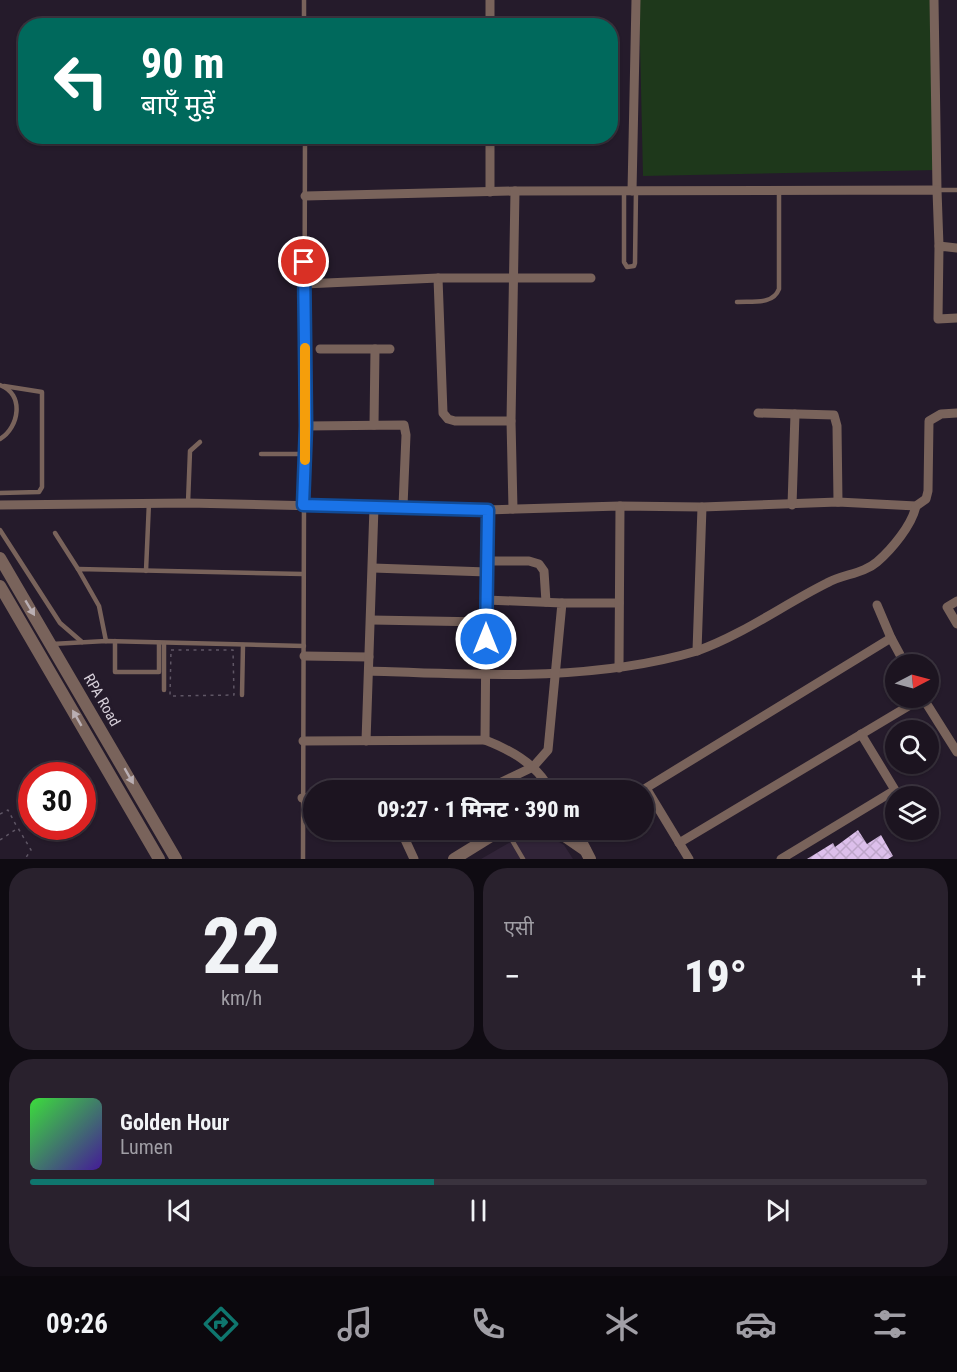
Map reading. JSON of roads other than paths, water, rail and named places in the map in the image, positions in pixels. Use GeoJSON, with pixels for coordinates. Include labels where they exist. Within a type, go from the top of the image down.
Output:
{"type":"FeatureCollection","features":[{"type":"Feature","properties":{"kind":"street"},"geometry":{"type":"LineString","coordinates":[[490,0],[490,18]]}},
{"type":"Feature","properties":{"kind":"street"},"geometry":{"type":"LineString","coordinates":[[631,190],[636,0]]}},
{"type":"Feature","properties":{"kind":"street"},"geometry":{"type":"LineString","coordinates":[[934,0],[939,246],[938,319],[957,318]]}},
{"type":"Feature","properties":{"kind":"street"},"geometry":{"type":"LineString","coordinates":[[490,144],[490,192]]}},
{"type":"Feature","properties":{"kind":"street"},"geometry":{"type":"LineString","coordinates":[[305,196],[515,191],[937,190]]}},
{"type":"Feature","properties":{"kind":"street"},"geometry":{"type":"LineString","coordinates":[[513,509],[510,421],[515,279],[515,191]]}},
{"type":"Feature","properties":{"kind":"street"},"geometry":{"type":"LineString","coordinates":[[939,246],[957,248]]}},
{"type":"Feature","properties":{"kind":"street"},"geometry":{"type":"LineString","coordinates":[[438,278],[443,413],[448,419],[455,421],[510,421]]}},
{"type":"Feature","properties":{"kind":"street"},"geometry":{"type":"LineString","coordinates":[[303,284],[438,278],[591,278]]}},
{"type":"Feature","properties":{"kind":"street"},"geometry":{"type":"LineString","coordinates":[[320,349],[390,349]]}},
{"type":"Feature","properties":{"kind":"street"},"geometry":{"type":"LineString","coordinates":[[374,424],[375,349]]}},
{"type":"Feature","properties":{"kind":"street"},"geometry":{"type":"LineString","coordinates":[[0,505],[149,502],[404,506],[488,510],[620,506],[792,505],[838,502],[916,506],[926,499],[928,491],[929,422],[941,414],[957,413]]}},
{"type":"Feature","properties":{"kind":"street"},"geometry":{"type":"LineString","coordinates":[[758,414],[834,415],[837,426],[838,502]]}},
{"type":"Feature","properties":{"kind":"street"},"geometry":{"type":"LineString","coordinates":[[792,505],[795,414]]}},
{"type":"Feature","properties":{"kind":"street"},"geometry":{"type":"LineString","coordinates":[[306,426],[404,425],[406,435],[404,506]]}},
{"type":"Feature","properties":{"kind":"street"},"geometry":{"type":"LineString","coordinates":[[618,668],[620,506]]}},
{"type":"Feature","properties":{"kind":"street"},"geometry":{"type":"LineString","coordinates":[[369,671],[486,675],[555,672],[618,668],[698,651],[750,627],[829,581],[869,568],[893,543],[914,515],[916,506]]}},
{"type":"Feature","properties":{"kind":"street"},"geometry":{"type":"LineString","coordinates":[[366,741],[374,507]]}},
{"type":"Feature","properties":{"kind":"street"},"geometry":{"type":"LineString","coordinates":[[698,651],[702,507]]}},
{"type":"Feature","properties":{"kind":"street"},"geometry":{"type":"LineString","coordinates":[[485,740],[488,510]]}},
{"type":"Feature","properties":{"kind":"street","name":"RPA Road"},"geometry":{"type":"LineString","coordinates":[[0,558],[176,859]]}},
{"type":"Feature","properties":{"kind":"street"},"geometry":{"type":"LineString","coordinates":[[487,561],[529,561],[539,564],[544,571],[546,602]]}},
{"type":"Feature","properties":{"kind":"street"},"geometry":{"type":"LineString","coordinates":[[373,568],[487,572]]}},
{"type":"Feature","properties":{"kind":"street"},"geometry":{"type":"LineString","coordinates":[[1,592],[159,859]]}},
{"type":"Feature","properties":{"kind":"street"},"geometry":{"type":"LineString","coordinates":[[486,600],[619,603]]}},
{"type":"Feature","properties":{"kind":"street"},"geometry":{"type":"LineString","coordinates":[[957,601],[947,607],[957,624]]}},
{"type":"Feature","properties":{"kind":"street"},"geometry":{"type":"LineString","coordinates":[[506,780],[533,767],[548,750],[562,603]]}},
{"type":"Feature","properties":{"kind":"street"},"geometry":{"type":"LineString","coordinates":[[878,605],[900,654]]}},
{"type":"Feature","properties":{"kind":"street"},"geometry":{"type":"LineString","coordinates":[[371,620],[486,622]]}},
{"type":"Feature","properties":{"kind":"street"},"geometry":{"type":"LineString","coordinates":[[688,859],[646,788],[891,638]]}},
{"type":"Feature","properties":{"kind":"street"},"geometry":{"type":"LineString","coordinates":[[304,656],[369,657]]}},
{"type":"Feature","properties":{"kind":"street"},"geometry":{"type":"LineString","coordinates":[[679,843],[905,708]]}},
{"type":"Feature","properties":{"kind":"street"},"geometry":{"type":"LineString","coordinates":[[928,708],[957,752]]}},
{"type":"Feature","properties":{"kind":"street"},"geometry":{"type":"LineString","coordinates":[[781,859],[895,790],[861,734]]}},
{"type":"Feature","properties":{"kind":"street"},"geometry":{"type":"LineString","coordinates":[[303,741],[485,740],[502,746],[533,767],[543,780]]}},
{"type":"Feature","properties":{"kind":"street"},"geometry":{"type":"LineString","coordinates":[[405,840],[414,859]]}},
{"type":"Feature","properties":{"kind":"street"},"geometry":{"type":"LineString","coordinates":[[454,859],[485,840]]}},
{"type":"Feature","properties":{"kind":"street"},"geometry":{"type":"LineString","coordinates":[[569,840],[588,855]]}},
{"type":"Feature","properties":{"kind":"street"},"geometry":{"type":"LineString","coordinates":[[580,840],[588,855]]}},
{"type":"Feature","properties":{"kind":"lane"},"geometry":{"type":"LineString","coordinates":[[304,0],[304,18]]}},
{"type":"Feature","properties":{"kind":"lane"},"geometry":{"type":"LineString","coordinates":[[303,780],[303,505],[306,426],[303,284],[305,144]]}},
{"type":"Feature","properties":{"kind":"lane"},"geometry":{"type":"LineString","coordinates":[[631,190],[635,263],[634,266],[627,267],[624,262],[631,190]]}},
{"type":"Feature","properties":{"kind":"lane"},"geometry":{"type":"LineString","coordinates":[[737,302],[772,300],[777,296],[779,289],[779,190]]}},
{"type":"Feature","properties":{"kind":"lane"},"geometry":{"type":"LineString","coordinates":[[937,190],[957,190]]}},
{"type":"Feature","properties":{"kind":"lane"},"geometry":{"type":"LineString","coordinates":[[0,439],[9,434],[17,414],[12,395],[2,385]]}},
{"type":"Feature","properties":{"kind":"lane"},"geometry":{"type":"LineString","coordinates":[[0,493],[39,492],[42,487],[42,392],[2,385]]}},
{"type":"Feature","properties":{"kind":"lane"},"geometry":{"type":"LineString","coordinates":[[188,503],[190,451],[200,442]]}},
{"type":"Feature","properties":{"kind":"lane"},"geometry":{"type":"LineString","coordinates":[[261,454],[305,454]]}},
{"type":"Feature","properties":{"kind":"lane"},"geometry":{"type":"LineString","coordinates":[[146,571],[149,502]]}},
{"type":"Feature","properties":{"kind":"lane"},"geometry":{"type":"LineString","coordinates":[[0,530],[60,623],[82,642]]}},
{"type":"Feature","properties":{"kind":"lane"},"geometry":{"type":"LineString","coordinates":[[56,533],[99,606],[106,641]]}},
{"type":"Feature","properties":{"kind":"lane"},"geometry":{"type":"LineString","coordinates":[[78,570],[303,574]]}},
{"type":"Feature","properties":{"kind":"lane"},"geometry":{"type":"LineString","coordinates":[[52,644],[115,641],[304,646]]}},
{"type":"Feature","properties":{"kind":"lane"},"geometry":{"type":"LineString","coordinates":[[115,641],[115,672],[161,672]]}},
{"type":"Feature","properties":{"kind":"lane"},"geometry":{"type":"LineString","coordinates":[[162,643],[161,672],[164,690]]}},
{"type":"Feature","properties":{"kind":"lane"},"geometry":{"type":"LineString","coordinates":[[242,695],[243,645]]}},
{"type":"Feature","properties":{"kind":"lane"},"geometry":{"type":"LineString","coordinates":[[303,840],[303,859]]}},
{"type":"Feature","properties":{"kind":"lane"},"geometry":{"type":"LineString","coordinates":[[512,840],[523,859]]}}]}
